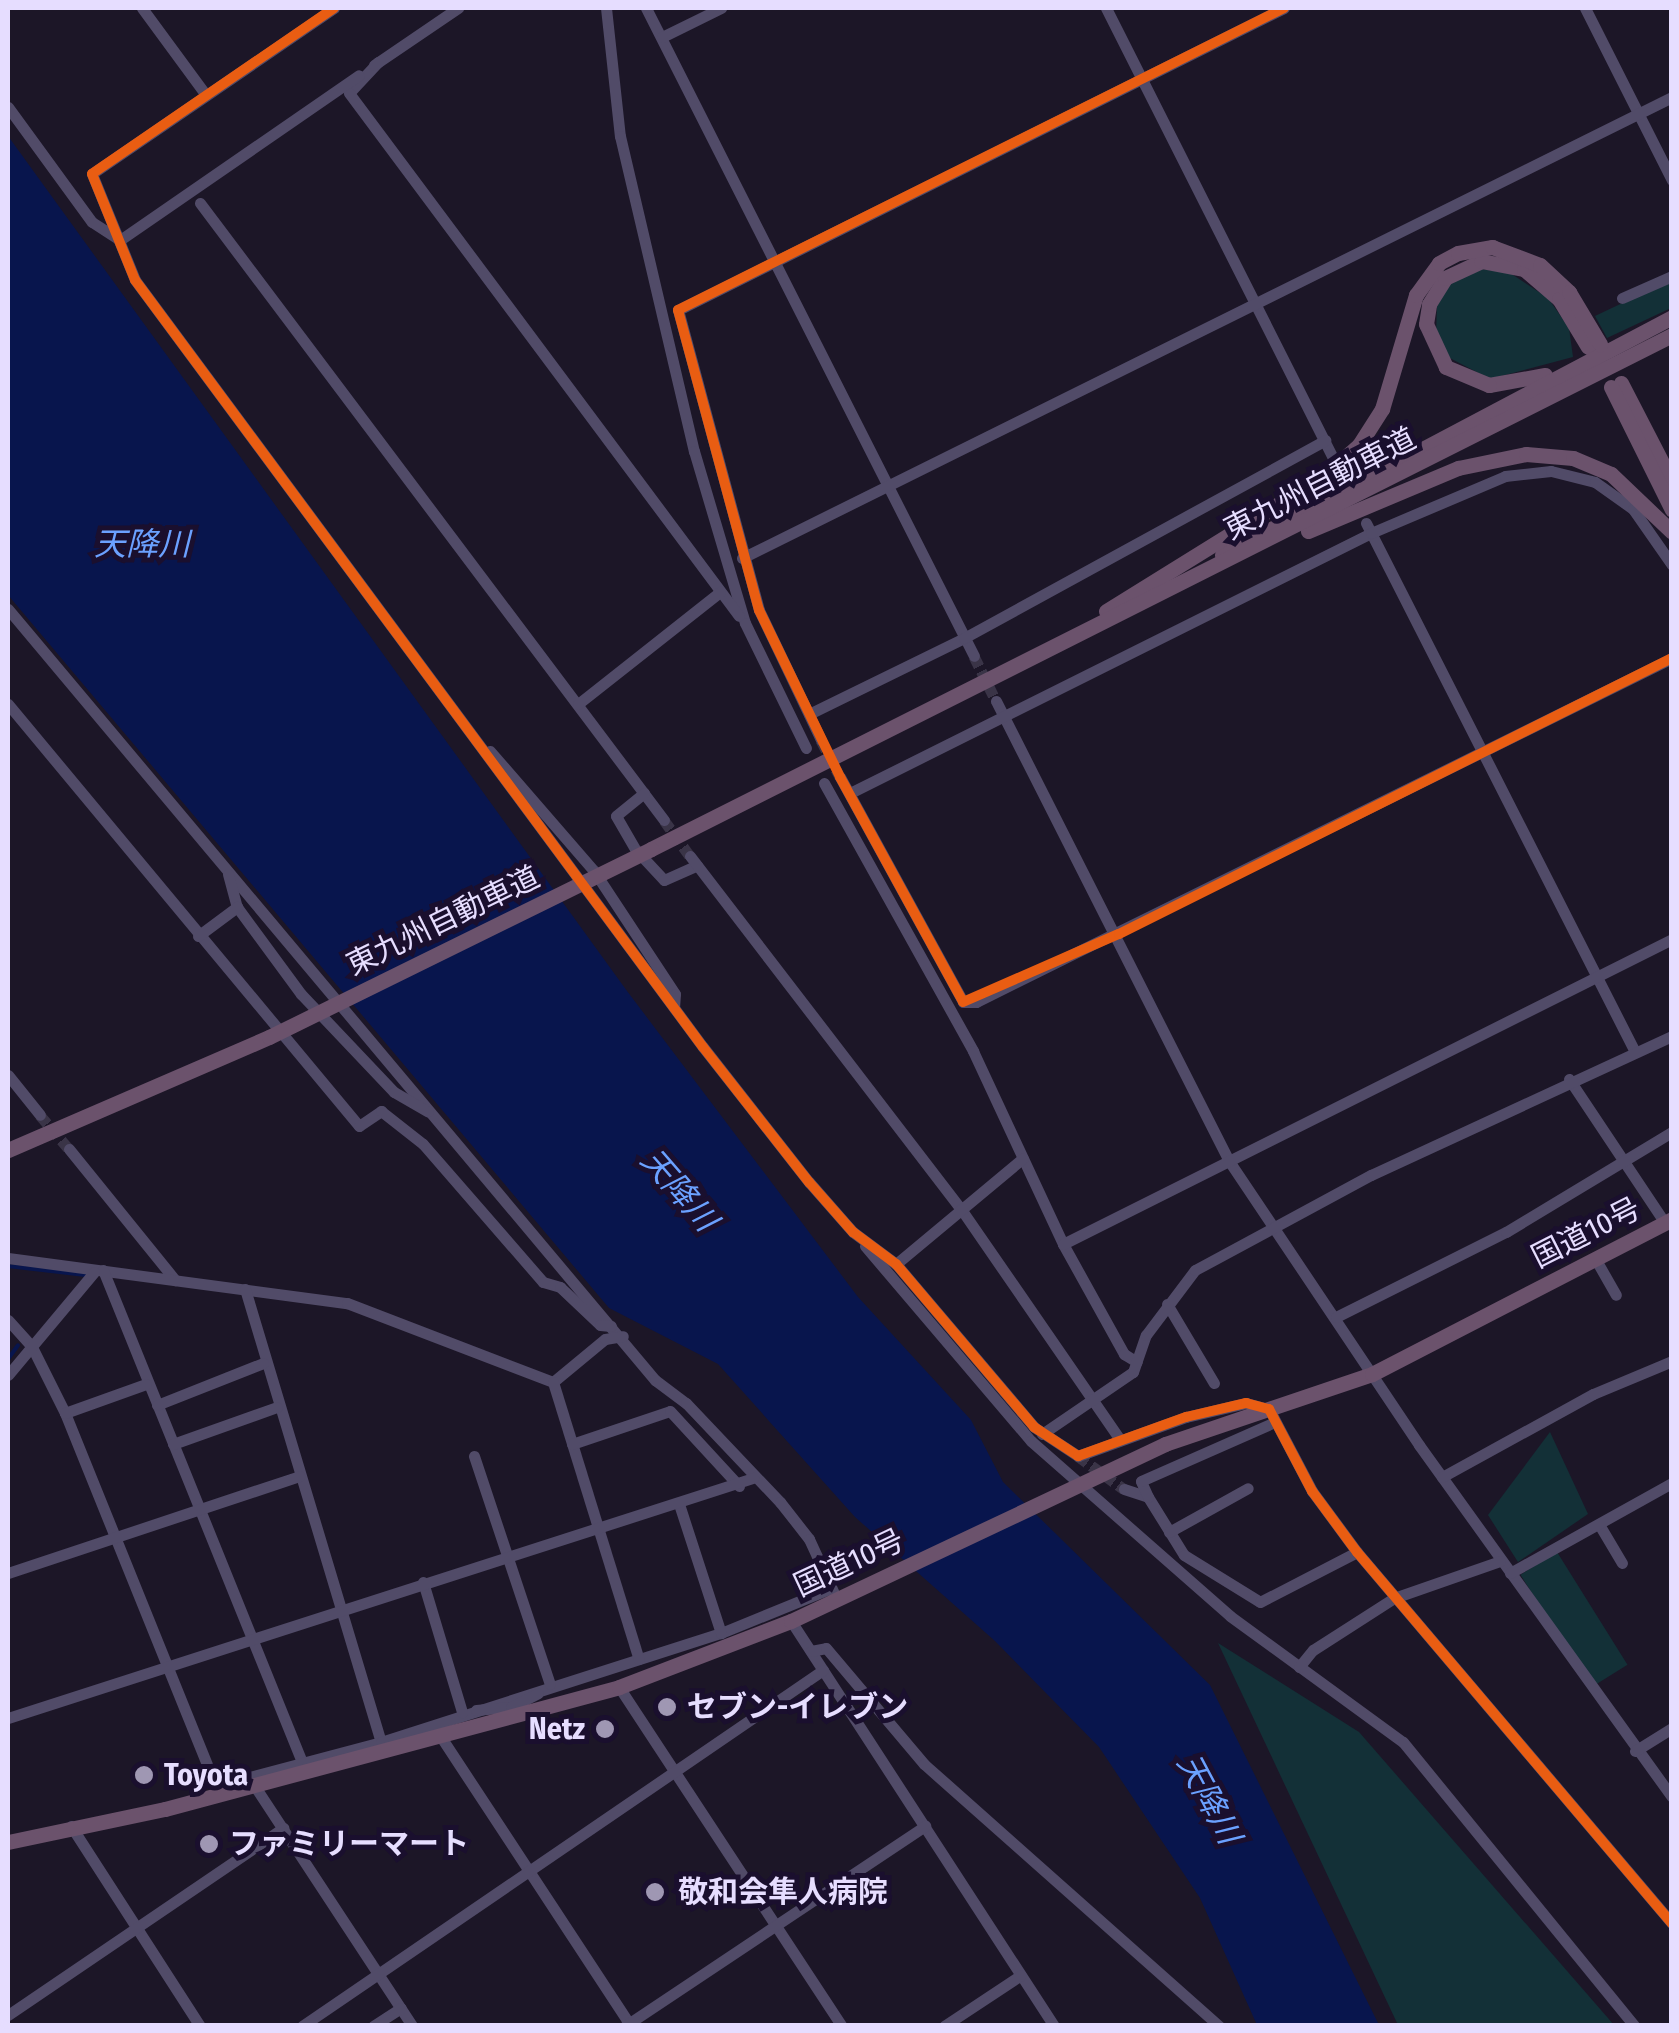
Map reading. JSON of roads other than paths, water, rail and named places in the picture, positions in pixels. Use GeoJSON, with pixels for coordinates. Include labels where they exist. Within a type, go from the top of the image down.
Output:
{"type":"FeatureCollection","features":[{"type":"Feature","properties":{"kind":"highway"},"geometry":{"type":"LineString","coordinates":[[946,700],[1138,593],[1342,462],[1382,409],[1416,295],[1439,263],[1458,252],[1492,247],[1540,265],[1569,292],[1599,353]]}},
{"type":"Feature","properties":{"kind":"highway"},"geometry":{"type":"LineString","coordinates":[[1599,353],[1551,290],[1507,263],[1462,266],[1445,278],[1429,304],[1434,352],[1454,373],[1480,384],[1534,378],[1646,330]]}},
{"type":"Feature","properties":{"kind":"highway"},"geometry":{"type":"LineString","coordinates":[[1599,353],[1672,317]]}},
{"type":"Feature","properties":{"kind":"highway"},"geometry":{"type":"LineString","coordinates":[[1599,353],[1672,335]]}},
{"type":"Feature","properties":{"kind":"highway","name":"東九州自動車道"},"geometry":{"type":"LineString","coordinates":[[8,1150],[269,1037],[1250,552],[1599,353]]}},
{"type":"Feature","properties":{"kind":"highway","name":"東九州自動車道"},"geometry":{"type":"LineString","coordinates":[[1056,645],[1599,353]]}},
{"type":"Feature","properties":{"kind":"highway"},"geometry":{"type":"LineString","coordinates":[[1672,482],[1616,385],[1672,510]]}},
{"type":"Feature","properties":{"kind":"highway"},"geometry":{"type":"LineString","coordinates":[[1250,552],[1458,468],[1526,454],[1573,458],[1611,474],[1672,532]]}},
{"type":"Feature","properties":{"kind":"highway","name":"国道10号"},"geometry":{"type":"LineString","coordinates":[[8,1842],[165,1809],[512,1712],[619,1687],[792,1620],[840,1593],[1166,1444],[1272,1416],[1372,1374],[1668,1221]]}},
{"type":"Feature","properties":{"kind":"street"},"geometry":{"type":"LineString","coordinates":[[142,8],[206,95]]}},
{"type":"Feature","properties":{"kind":"street"},"geometry":{"type":"LineString","coordinates":[[334,8],[92,174],[135,280],[468,735],[674,1008],[853,1232],[1024,1434],[1084,1482],[1172,1567],[1298,1666],[1404,1742],[1635,2026]]}},
{"type":"Feature","properties":{"kind":"street"},"geometry":{"type":"LineString","coordinates":[[120,240],[458,8]]}},
{"type":"Feature","properties":{"kind":"street"},"geometry":{"type":"LineString","coordinates":[[606,8],[620,136],[694,450],[746,623],[806,748]]}},
{"type":"Feature","properties":{"kind":"street"},"geometry":{"type":"LineString","coordinates":[[646,8],[974,656]]}},
{"type":"Feature","properties":{"kind":"street"},"geometry":{"type":"LineString","coordinates":[[662,37],[721,8]]}},
{"type":"Feature","properties":{"kind":"street"},"geometry":{"type":"LineString","coordinates":[[1106,8],[1333,458]]}},
{"type":"Feature","properties":{"kind":"street"},"geometry":{"type":"LineString","coordinates":[[822,740],[759,610],[678,310],[1284,8]]}},
{"type":"Feature","properties":{"kind":"street"},"geometry":{"type":"LineString","coordinates":[[1586,8],[1672,180]]}},
{"type":"Feature","properties":{"kind":"street"},"geometry":{"type":"LineString","coordinates":[[378,62],[350,94],[746,623]]}},
{"type":"Feature","properties":{"kind":"street"},"geometry":{"type":"LineString","coordinates":[[742,558],[1672,97]]}},
{"type":"Feature","properties":{"kind":"street"},"geometry":{"type":"LineString","coordinates":[[8,106],[92,222],[120,240]]}},
{"type":"Feature","properties":{"kind":"street"},"geometry":{"type":"LineString","coordinates":[[200,203],[664,820]]}},
{"type":"Feature","properties":{"kind":"street"},"geometry":{"type":"LineString","coordinates":[[1622,298],[1672,276]]}},
{"type":"Feature","properties":{"kind":"street"},"geometry":{"type":"LineString","coordinates":[[809,714],[964,638],[1325,440]]}},
{"type":"Feature","properties":{"kind":"street"},"geometry":{"type":"LineString","coordinates":[[850,792],[1368,528],[1505,476],[1551,471],[1615,494],[1672,565]]}},
{"type":"Feature","properties":{"kind":"street"},"geometry":{"type":"LineString","coordinates":[[1368,528],[1634,1050]]}},
{"type":"Feature","properties":{"kind":"street"},"geometry":{"type":"LineString","coordinates":[[578,704],[720,592]]}},
{"type":"Feature","properties":{"kind":"street"},"geometry":{"type":"LineString","coordinates":[[8,609],[610,1326],[623,1336],[655,1380],[686,1403],[809,1539],[840,1593],[462,1712],[381,1742],[216,1786],[65,1413],[32,1347],[8,1320]]}},
{"type":"Feature","properties":{"kind":"street"},"geometry":{"type":"LineString","coordinates":[[1136,1362],[1124,1354],[1063,1244],[973,1051],[826,785],[841,778],[850,792],[963,1002],[1119,934],[1672,658]]}},
{"type":"Feature","properties":{"kind":"street"},"geometry":{"type":"LineString","coordinates":[[996,701],[1119,934],[1228,1161],[1442,1478],[1672,1797]]}},
{"type":"Feature","properties":{"kind":"street"},"geometry":{"type":"LineString","coordinates":[[8,704],[359,1126],[381,1111],[423,1144],[543,1282],[560,1287],[600,1325],[610,1326]]}},
{"type":"Feature","properties":{"kind":"street"},"geometry":{"type":"LineString","coordinates":[[644,793],[616,816],[636,850],[664,880],[694,861],[961,1209],[1118,1437]]}},
{"type":"Feature","properties":{"kind":"street"},"geometry":{"type":"LineString","coordinates":[[226,867],[238,906],[336,1035],[394,1092],[436,1116]]}},
{"type":"Feature","properties":{"kind":"street"},"geometry":{"type":"LineString","coordinates":[[198,936],[238,906]]}},
{"type":"Feature","properties":{"kind":"street"},"geometry":{"type":"LineString","coordinates":[[1063,1244],[1672,939]]}},
{"type":"Feature","properties":{"kind":"street"},"geometry":{"type":"LineString","coordinates":[[1042,1434],[1093,1403],[1136,1362],[1167,1304],[1195,1270],[1569,1079],[1672,1036]]}},
{"type":"Feature","properties":{"kind":"street"},"geometry":{"type":"LineString","coordinates":[[8,1075],[40,1114]]}},
{"type":"Feature","properties":{"kind":"street"},"geometry":{"type":"LineString","coordinates":[[1569,1079],[1668,1221]]}},
{"type":"Feature","properties":{"kind":"street"},"geometry":{"type":"LineString","coordinates":[[1336,1317],[1506,1232],[1624,1157],[1672,1132]]}},
{"type":"Feature","properties":{"kind":"street"},"geometry":{"type":"LineString","coordinates":[[69,1149],[175,1280]]}},
{"type":"Feature","properties":{"kind":"street"},"geometry":{"type":"LineString","coordinates":[[896,1264],[1024,1158]]}},
{"type":"Feature","properties":{"kind":"street"},"geometry":{"type":"LineString","coordinates":[[853,1232],[896,1264],[1042,1434],[1078,1456],[1118,1437],[1246,1403],[1272,1416],[1312,1491],[1357,1552],[1672,1923]]}},
{"type":"Feature","properties":{"kind":"street"},"geometry":{"type":"LineString","coordinates":[[8,1258],[347,1304],[553,1382]]}},
{"type":"Feature","properties":{"kind":"street"},"geometry":{"type":"LineString","coordinates":[[1596,1260],[1616,1294]]}},
{"type":"Feature","properties":{"kind":"street"},"geometry":{"type":"LineString","coordinates":[[8,1376],[99,1271]]}},
{"type":"Feature","properties":{"kind":"street"},"geometry":{"type":"LineString","coordinates":[[99,1271],[302,1762]]}},
{"type":"Feature","properties":{"kind":"street"},"geometry":{"type":"LineString","coordinates":[[245,1290],[263,1363],[381,1742]]}},
{"type":"Feature","properties":{"kind":"street"},"geometry":{"type":"LineString","coordinates":[[1167,1304],[1214,1383]]}},
{"type":"Feature","properties":{"kind":"street"},"geometry":{"type":"LineString","coordinates":[[553,1382],[605,1339],[623,1336]]}},
{"type":"Feature","properties":{"kind":"street"},"geometry":{"type":"LineString","coordinates":[[1442,1478],[1593,1394],[1672,1361]]}},
{"type":"Feature","properties":{"kind":"street"},"geometry":{"type":"LineString","coordinates":[[157,1405],[263,1363]]}},
{"type":"Feature","properties":{"kind":"street"},"geometry":{"type":"LineString","coordinates":[[553,1382],[638,1659]]}},
{"type":"Feature","properties":{"kind":"street"},"geometry":{"type":"LineString","coordinates":[[65,1413],[146,1384]]}},
{"type":"Feature","properties":{"kind":"street"},"geometry":{"type":"LineString","coordinates":[[1014,1402],[1024,1434]]}},
{"type":"Feature","properties":{"kind":"street"},"geometry":{"type":"LineString","coordinates":[[173,1444],[277,1406]]}},
{"type":"Feature","properties":{"kind":"street"},"geometry":{"type":"LineString","coordinates":[[572,1444],[670,1411],[740,1486]]}},
{"type":"Feature","properties":{"kind":"street"},"geometry":{"type":"LineString","coordinates":[[1272,1416],[1142,1481],[1169,1532],[1184,1555],[1260,1602],[1357,1552]]}},
{"type":"Feature","properties":{"kind":"street"},"geometry":{"type":"LineString","coordinates":[[474,1456],[503,1560],[550,1684]]}},
{"type":"Feature","properties":{"kind":"street"},"geometry":{"type":"LineString","coordinates":[[8,1573],[117,1540],[299,1476]]}},
{"type":"Feature","properties":{"kind":"street"},"geometry":{"type":"LineString","coordinates":[[8,1718],[166,1662],[740,1486],[754,1478]]}},
{"type":"Feature","properties":{"kind":"street"},"geometry":{"type":"LineString","coordinates":[[1510,1574],[1672,1484]]}},
{"type":"Feature","properties":{"kind":"street"},"geometry":{"type":"LineString","coordinates":[[1169,1532],[1248,1488]]}},
{"type":"Feature","properties":{"kind":"street"},"geometry":{"type":"LineString","coordinates":[[1124,1490],[1148,1497]]}},
{"type":"Feature","properties":{"kind":"street"},"geometry":{"type":"LineString","coordinates":[[679,1504],[720,1633]]}},
{"type":"Feature","properties":{"kind":"street"},"geometry":{"type":"LineString","coordinates":[[1600,1526],[1622,1562]]}},
{"type":"Feature","properties":{"kind":"street"},"geometry":{"type":"LineString","coordinates":[[1172,1567],[1184,1555]]}},
{"type":"Feature","properties":{"kind":"street"},"geometry":{"type":"LineString","coordinates":[[1298,1666],[1313,1650],[1394,1598],[1500,1561]]}},
{"type":"Feature","properties":{"kind":"street"},"geometry":{"type":"LineString","coordinates":[[423,1582],[462,1712]]}},
{"type":"Feature","properties":{"kind":"street"},"geometry":{"type":"LineString","coordinates":[[792,1620],[1054,2026]]}},
{"type":"Feature","properties":{"kind":"street"},"geometry":{"type":"LineString","coordinates":[[811,1651],[826,1648],[924,1764],[1219,2026]]}},
{"type":"Feature","properties":{"kind":"street"},"geometry":{"type":"LineString","coordinates":[[302,2026],[823,1670]]}},
{"type":"Feature","properties":{"kind":"street"},"geometry":{"type":"LineString","coordinates":[[462,1712],[512,1712],[550,1684]]}},
{"type":"Feature","properties":{"kind":"street"},"geometry":{"type":"LineString","coordinates":[[619,1687],[842,2026]]}},
{"type":"Feature","properties":{"kind":"street"},"geometry":{"type":"LineString","coordinates":[[1636,1751],[1672,1728]]}},
{"type":"Feature","properties":{"kind":"street"},"geometry":{"type":"LineString","coordinates":[[439,1734],[628,2025],[925,1826]]}},
{"type":"Feature","properties":{"kind":"street"},"geometry":{"type":"LineString","coordinates":[[252,1782],[412,2026]]}},
{"type":"Feature","properties":{"kind":"street"},"geometry":{"type":"LineString","coordinates":[[71,1826],[200,2026]]}},
{"type":"Feature","properties":{"kind":"street"},"geometry":{"type":"LineString","coordinates":[[8,2015],[283,1828]]}},
{"type":"Feature","properties":{"kind":"street"},"geometry":{"type":"LineString","coordinates":[[944,2026],[1021,1975]]}},
{"type":"Feature","properties":{"kind":"street"},"geometry":{"type":"LineString","coordinates":[[373,2026],[400,2008]]}},
{"type":"Feature","properties":{"kind":"water","name":"天降川"},"geometry":{"type":"Polygon","coordinates":[[[8,136],[627,991],[858,1297],[971,1420],[1003,1482],[1210,1685],[1379,2025],[1257,2025],[1200,1898],[1099,1747],[995,1641],[855,1517],[718,1364],[609,1308],[8,595],[8,136]]]}},
{"type":"Feature","properties":{"kind":"waterway"},"geometry":{"type":"LineString","coordinates":[[8,1266],[85,1275]]}},
{"type":"Feature","properties":{"kind":"waterway"},"geometry":{"type":"LineString","coordinates":[[8,1359],[18,1345]]}},
{"type":"Feature","properties":{"kind":"tunnel"},"geometry":{"type":"LineString","coordinates":[[974,656],[996,701]]}},
{"type":"Feature","properties":{"kind":"tunnel"},"geometry":{"type":"LineString","coordinates":[[821,740],[840,777]]}},
{"type":"Feature","properties":{"kind":"tunnel"},"geometry":{"type":"LineString","coordinates":[[664,820],[690,856]]}},
{"type":"Feature","properties":{"kind":"tunnel"},"geometry":{"type":"LineString","coordinates":[[40,1115],[69,1149]]}},
{"type":"Feature","properties":{"kind":"tunnel"},"geometry":{"type":"LineString","coordinates":[[1078,1456],[1124,1489]]}},
{"type":"Feature","properties":{"kind":"place","name":"セブン-イレブン"},"geometry":{"type":"Point","coordinates":[667,1707]}},
{"type":"Feature","properties":{"kind":"place","name":"Netz"},"geometry":{"type":"Point","coordinates":[605,1729]}},
{"type":"Feature","properties":{"kind":"place","name":"Toyota"},"geometry":{"type":"Point","coordinates":[144,1775]}},
{"type":"Feature","properties":{"kind":"place","name":"ファミリーマート"},"geometry":{"type":"Point","coordinates":[209,1844]}},
{"type":"Feature","properties":{"kind":"place","name":"敬和会隼人病院"},"geometry":{"type":"Point","coordinates":[655,1892]}}]}
